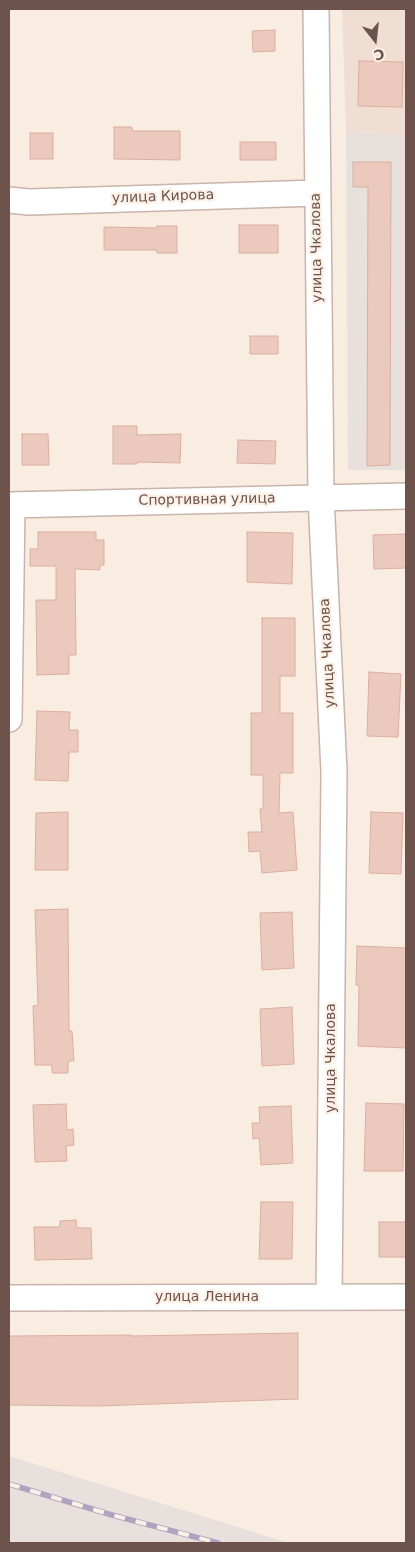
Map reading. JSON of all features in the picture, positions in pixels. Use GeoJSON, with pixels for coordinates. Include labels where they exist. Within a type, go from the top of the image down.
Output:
{"type":"FeatureCollection","features":[{"type":"Feature","properties":{"kind":"street","name":"улица Чкалова"},"geometry":{"type":"LineString","coordinates":[[316,9],[316,193],[321,498],[334,772],[330,1297]]}},
{"type":"Feature","properties":{"kind":"street","name":"улица Кирова"},"geometry":{"type":"LineString","coordinates":[[9,200],[39,201],[316,193]]}},
{"type":"Feature","properties":{"kind":"street","name":"Спортивная улица"},"geometry":{"type":"LineString","coordinates":[[10,505],[406,496]]}},
{"type":"Feature","properties":{"kind":"street"},"geometry":{"type":"LineString","coordinates":[[9,719],[10,505]]}},
{"type":"Feature","properties":{"kind":"street","name":"улица Ленина"},"geometry":{"type":"LineString","coordinates":[[9,1298],[406,1297]]}},
{"type":"Feature","properties":{"kind":"shaded area"},"geometry":{"type":"Polygon","coordinates":[[[342,9],[406,9],[406,136],[346,130],[342,9]]]}},
{"type":"Feature","properties":{"kind":"shaded area"},"geometry":{"type":"Polygon","coordinates":[[[346,130],[406,136],[406,470],[348,470],[346,130]]]}},
{"type":"Feature","properties":{"kind":"shaded area"},"geometry":{"type":"Polygon","coordinates":[[[9,1456],[289,1543],[9,1543],[9,1456]]]}},
{"type":"Feature","properties":{"kind":"building"},"geometry":{"type":"Polygon","coordinates":[[[275,30],[275,51],[253,52],[252,31],[275,30]]]}},
{"type":"Feature","properties":{"kind":"building"},"geometry":{"type":"Polygon","coordinates":[[[359,61],[403,62],[402,107],[358,106],[359,61]]]}},
{"type":"Feature","properties":{"kind":"building"},"geometry":{"type":"Polygon","coordinates":[[[114,127],[132,127],[132,131],[180,131],[180,160],[114,159],[114,127]]]}},
{"type":"Feature","properties":{"kind":"building"},"geometry":{"type":"Polygon","coordinates":[[[30,133],[53,133],[53,159],[30,159],[30,133]]]}},
{"type":"Feature","properties":{"kind":"building"},"geometry":{"type":"Polygon","coordinates":[[[240,142],[276,142],[276,160],[240,160],[240,142]]]}},
{"type":"Feature","properties":{"kind":"building"},"geometry":{"type":"Polygon","coordinates":[[[353,162],[391,162],[390,465],[367,466],[368,187],[353,187],[353,162]]]}},
{"type":"Feature","properties":{"kind":"building"},"geometry":{"type":"Polygon","coordinates":[[[239,225],[278,225],[278,253],[239,253],[239,225]]]}},
{"type":"Feature","properties":{"kind":"building"},"geometry":{"type":"Polygon","coordinates":[[[157,226],[177,226],[177,253],[157,253],[157,250],[104,250],[104,227],[157,228],[157,226]]]}},
{"type":"Feature","properties":{"kind":"building"},"geometry":{"type":"Polygon","coordinates":[[[250,336],[278,336],[278,354],[250,354],[250,336]]]}},
{"type":"Feature","properties":{"kind":"building"},"geometry":{"type":"Polygon","coordinates":[[[113,426],[137,426],[137,435],[181,434],[180,463],[137,462],[137,464],[113,464],[113,426]]]}},
{"type":"Feature","properties":{"kind":"building"},"geometry":{"type":"Polygon","coordinates":[[[22,434],[48,434],[49,465],[22,465],[22,434]]]}},
{"type":"Feature","properties":{"kind":"building"},"geometry":{"type":"Polygon","coordinates":[[[238,440],[276,441],[275,464],[237,463],[238,440]]]}},
{"type":"Feature","properties":{"kind":"building"},"geometry":{"type":"Polygon","coordinates":[[[38,532],[96,532],[96,540],[104,540],[104,565],[100,565],[100,570],[75,569],[76,655],[69,655],[69,674],[37,675],[36,600],[56,600],[56,566],[30,566],[30,549],[38,549],[38,532]]]}},
{"type":"Feature","properties":{"kind":"building"},"geometry":{"type":"Polygon","coordinates":[[[247,532],[293,533],[292,584],[247,582],[247,532]]]}},
{"type":"Feature","properties":{"kind":"building"},"geometry":{"type":"Polygon","coordinates":[[[406,534],[406,568],[374,569],[373,535],[406,534]]]}},
{"type":"Feature","properties":{"kind":"building"},"geometry":{"type":"Polygon","coordinates":[[[262,618],[295,618],[295,676],[280,676],[280,713],[293,713],[293,773],[280,773],[279,813],[293,812],[297,870],[262,873],[260,851],[249,852],[248,832],[262,832],[260,809],[263,809],[263,775],[251,775],[251,713],[262,713],[262,618]]]}},
{"type":"Feature","properties":{"kind":"building"},"geometry":{"type":"Polygon","coordinates":[[[369,672],[401,674],[398,737],[367,736],[369,672]]]}},
{"type":"Feature","properties":{"kind":"building"},"geometry":{"type":"Polygon","coordinates":[[[37,711],[70,712],[69,730],[78,730],[78,752],[69,752],[68,781],[35,780],[37,711]]]}},
{"type":"Feature","properties":{"kind":"building"},"geometry":{"type":"Polygon","coordinates":[[[68,812],[68,870],[35,870],[36,813],[68,812]]]}},
{"type":"Feature","properties":{"kind":"building"},"geometry":{"type":"Polygon","coordinates":[[[371,812],[403,813],[401,874],[369,873],[371,812]]]}},
{"type":"Feature","properties":{"kind":"building"},"geometry":{"type":"Polygon","coordinates":[[[68,909],[69,1031],[72,1031],[74,1061],[68,1061],[68,1073],[52,1073],[52,1065],[35,1065],[33,1006],[38,1005],[35,910],[68,909]]]}},
{"type":"Feature","properties":{"kind":"building"},"geometry":{"type":"Polygon","coordinates":[[[292,912],[294,968],[262,970],[260,913],[292,912]]]}},
{"type":"Feature","properties":{"kind":"building"},"geometry":{"type":"Polygon","coordinates":[[[357,946],[406,948],[406,1048],[358,1046],[359,985],[356,985],[357,946]]]}},
{"type":"Feature","properties":{"kind":"building"},"geometry":{"type":"Polygon","coordinates":[[[292,1007],[294,1064],[262,1066],[260,1009],[292,1007]]]}},
{"type":"Feature","properties":{"kind":"building"},"geometry":{"type":"Polygon","coordinates":[[[366,1103],[404,1104],[403,1171],[364,1171],[366,1103]]]}},
{"type":"Feature","properties":{"kind":"building"},"geometry":{"type":"Polygon","coordinates":[[[66,1104],[67,1130],[73,1129],[74,1145],[66,1146],[67,1161],[35,1162],[33,1105],[66,1104]]]}},
{"type":"Feature","properties":{"kind":"building"},"geometry":{"type":"Polygon","coordinates":[[[291,1106],[293,1163],[261,1165],[259,1138],[253,1139],[252,1123],[260,1123],[259,1107],[291,1106]]]}},
{"type":"Feature","properties":{"kind":"building"},"geometry":{"type":"Polygon","coordinates":[[[261,1202],[293,1202],[292,1259],[259,1259],[261,1202]]]}},
{"type":"Feature","properties":{"kind":"building"},"geometry":{"type":"Polygon","coordinates":[[[76,1220],[77,1228],[91,1228],[92,1259],[35,1260],[34,1227],[60,1227],[60,1221],[76,1220]]]}},
{"type":"Feature","properties":{"kind":"building"},"geometry":{"type":"Polygon","coordinates":[[[379,1222],[406,1222],[406,1257],[379,1257],[379,1222]]]}},
{"type":"Feature","properties":{"kind":"building"},"geometry":{"type":"Polygon","coordinates":[[[298,1333],[298,1399],[98,1406],[9,1405],[9,1336],[298,1333]]]}},
{"type":"Feature","properties":{"kind":"railway"},"geometry":{"type":"LineString","coordinates":[[9,1484],[112,1515],[218,1543]]}}]}
